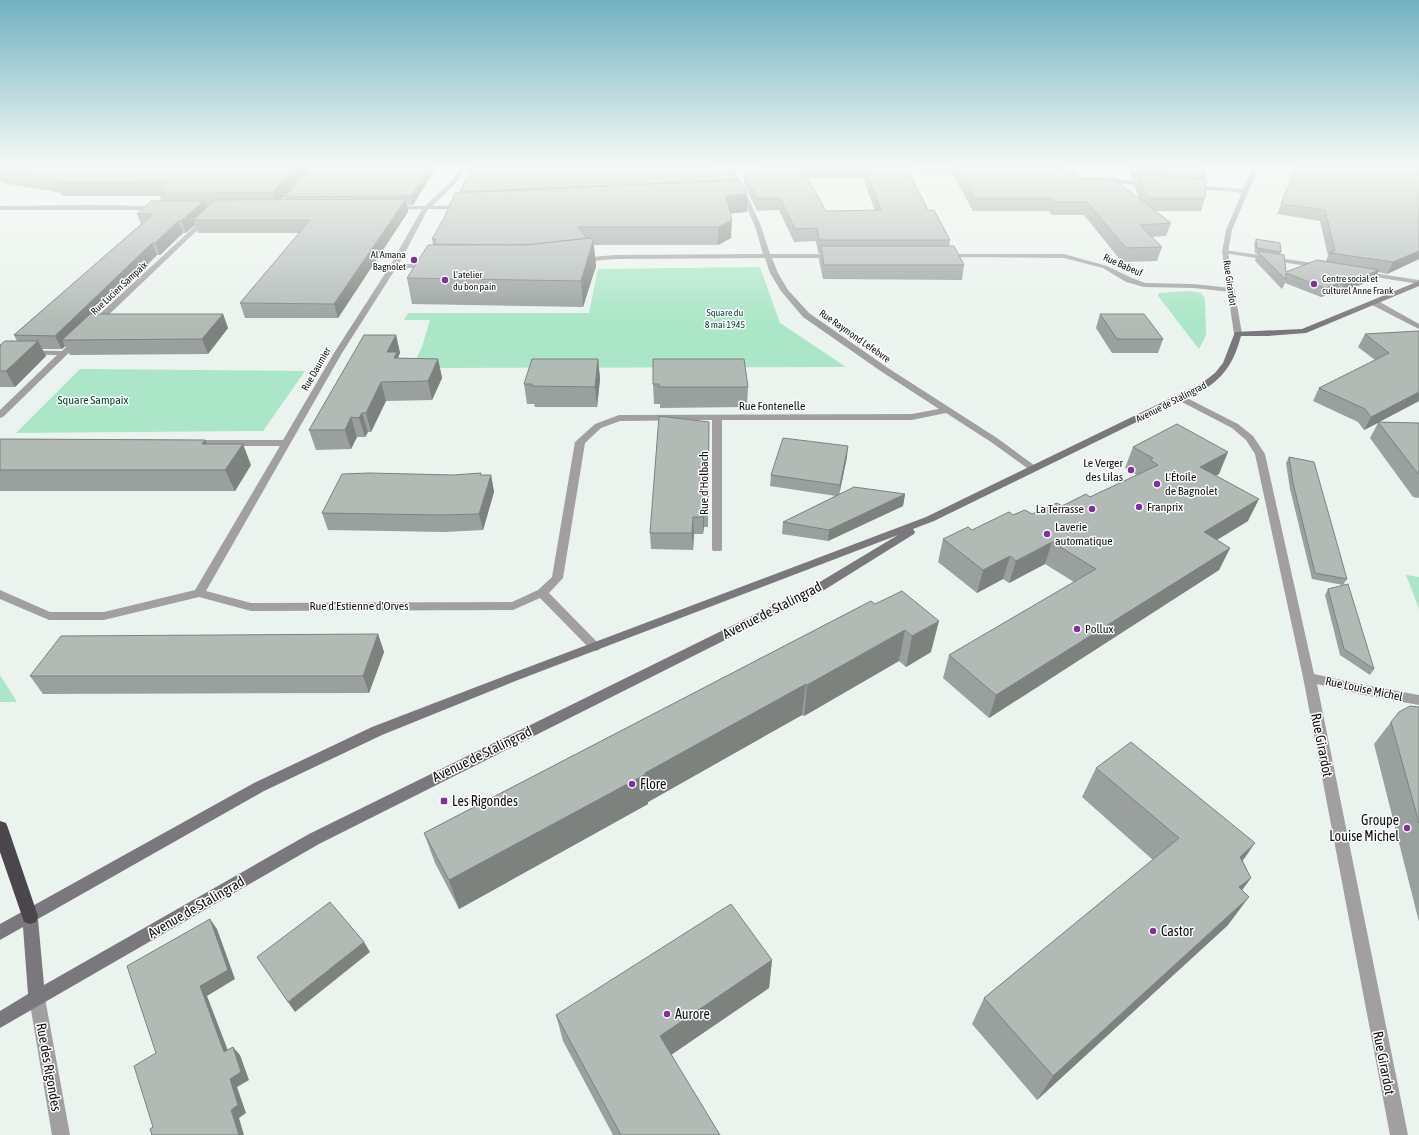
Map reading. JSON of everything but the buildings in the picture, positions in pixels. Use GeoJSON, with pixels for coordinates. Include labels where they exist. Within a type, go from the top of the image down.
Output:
{"type":"FeatureCollection","features":[{"type":"Feature","properties":{"kind":"highway"},"geometry":{"type":"LineString","coordinates":[[0,828],[30,916]]}},
{"type":"Feature","properties":{"kind":"main road"},"geometry":{"type":"LineString","coordinates":[[1238,334],[1268,334],[1303,331],[1375,303],[1419,282]]}},
{"type":"Feature","properties":{"kind":"main road","name":"Avenue de Stalingrad"},"geometry":{"type":"LineString","coordinates":[[0,932],[259,787],[377,731],[930,519],[1033,468],[1181,398],[1210,382],[1222,372],[1228,364],[1238,334]]}},
{"type":"Feature","properties":{"kind":"main road","name":"Avenue de Stalingrad"},"geometry":{"type":"LineString","coordinates":[[0,1020],[314,839],[817,588],[868,559],[930,519]]}},
{"type":"Feature","properties":{"kind":"main road"},"geometry":{"type":"LineString","coordinates":[[30,916],[38,998]]}},
{"type":"Feature","properties":{"kind":"street","name":"Rue Lucien Sampaix"},"geometry":{"type":"LineString","coordinates":[[0,415],[206,219]]}},
{"type":"Feature","properties":{"kind":"street","name":"Rue Daumier"},"geometry":{"type":"LineString","coordinates":[[199,593],[338,353],[394,266],[420,219]]}},
{"type":"Feature","properties":{"kind":"street","name":"Rue Raymond Lefebvre"},"geometry":{"type":"LineString","coordinates":[[755,219],[766,256],[774,273],[785,291],[806,315],[885,370],[1033,468]]}},
{"type":"Feature","properties":{"kind":"street","name":"Rue Girardot"},"geometry":{"type":"LineString","coordinates":[[1234,219],[1229,230],[1226,252],[1238,334]]}},
{"type":"Feature","properties":{"kind":"street"},"geometry":{"type":"LineString","coordinates":[[1226,252],[1324,267]]}},
{"type":"Feature","properties":{"kind":"street"},"geometry":{"type":"LineString","coordinates":[[569,263],[592,258],[615,257],[841,256]]}},
{"type":"Feature","properties":{"kind":"street","name":"Rue Babeuf"},"geometry":{"type":"LineString","coordinates":[[936,256],[1064,256],[1105,267],[1129,280],[1144,285],[1194,286],[1231,290]]}},
{"type":"Feature","properties":{"kind":"street"},"geometry":{"type":"LineString","coordinates":[[394,266],[433,266]]}},
{"type":"Feature","properties":{"kind":"street"},"geometry":{"type":"LineString","coordinates":[[1356,272],[1419,282]]}},
{"type":"Feature","properties":{"kind":"street"},"geometry":{"type":"LineString","coordinates":[[1375,303],[1419,327]]}},
{"type":"Feature","properties":{"kind":"street"},"geometry":{"type":"LineString","coordinates":[[0,352],[64,353]]}},
{"type":"Feature","properties":{"kind":"street","name":"Rue Girardot"},"geometry":{"type":"LineString","coordinates":[[1181,398],[1234,426],[1250,438],[1260,454],[1309,677],[1399,1135]]}},
{"type":"Feature","properties":{"kind":"street","name":"Rue Fontenelle"},"geometry":{"type":"LineString","coordinates":[[598,426],[619,418],[912,417],[947,410]]}},
{"type":"Feature","properties":{"kind":"street","name":"Rue d'Holbach"},"geometry":{"type":"LineString","coordinates":[[717,418],[717,549]]}},
{"type":"Feature","properties":{"kind":"street","name":"Rue d'Estienne d'Orves"},"geometry":{"type":"LineString","coordinates":[[0,594],[49,616],[104,616],[199,593],[250,607],[513,606],[542,594],[557,578],[580,442],[598,426]]}},
{"type":"Feature","properties":{"kind":"street"},"geometry":{"type":"LineString","coordinates":[[183,443],[287,443]]}},
{"type":"Feature","properties":{"kind":"street"},"geometry":{"type":"LineString","coordinates":[[542,594],[594,647]]}},
{"type":"Feature","properties":{"kind":"street","name":"Rue Louise Michel"},"geometry":{"type":"LineString","coordinates":[[1309,677],[1364,690],[1419,700]]}},
{"type":"Feature","properties":{"kind":"street","name":"Rue des Rigondes"},"geometry":{"type":"LineString","coordinates":[[38,998],[61,1135]]}},
{"type":"Feature","properties":{"kind":"green space","name":"Square du 8 mai 1945"},"geometry":{"type":"Polygon","coordinates":[[[760,267],[780,323],[846,367],[412,368],[422,347],[430,320],[404,320],[408,313],[589,313],[598,269],[760,267]]]}},
{"type":"Feature","properties":{"kind":"green space"},"geometry":{"type":"Polygon","coordinates":[[[1189,291],[1201,293],[1205,298],[1206,335],[1199,349],[1158,296],[1159,293],[1189,291]]]}},
{"type":"Feature","properties":{"kind":"green space","name":"Square Sampaix"},"geometry":{"type":"Polygon","coordinates":[[[80,369],[305,371],[263,431],[16,433],[80,369]]]}},
{"type":"Feature","properties":{"kind":"green space"},"geometry":{"type":"Polygon","coordinates":[[[1406,575],[1419,577],[1419,609],[1406,575]]]}},
{"type":"Feature","properties":{"kind":"green space"},"geometry":{"type":"Polygon","coordinates":[[[0,675],[17,702],[0,702],[0,675]]]}},
{"type":"Feature","properties":{"kind":"place","name":"Al Amana Bagnolet"},"geometry":{"type":"Point","coordinates":[414,260]}},
{"type":"Feature","properties":{"kind":"place","name":"L'atelier du bon pain"},"geometry":{"type":"Point","coordinates":[445,280]}},
{"type":"Feature","properties":{"kind":"place","name":"Centre social et culturel Anne Frank"},"geometry":{"type":"Point","coordinates":[1314,284]}},
{"type":"Feature","properties":{"kind":"place","name":"Le Verger des Lilas"},"geometry":{"type":"Point","coordinates":[1131,470]}},
{"type":"Feature","properties":{"kind":"place","name":"L'Étoile de Bagnolet"},"geometry":{"type":"Point","coordinates":[1157,484]}},
{"type":"Feature","properties":{"kind":"place","name":"Franprix"},"geometry":{"type":"Point","coordinates":[1139,507]}},
{"type":"Feature","properties":{"kind":"place","name":"La Terrasse"},"geometry":{"type":"Point","coordinates":[1092,509]}},
{"type":"Feature","properties":{"kind":"place","name":"Laverie automatique"},"geometry":{"type":"Point","coordinates":[1047,534]}},
{"type":"Feature","properties":{"kind":"place","name":"Pollux"},"geometry":{"type":"Point","coordinates":[1077,629]}},
{"type":"Feature","properties":{"kind":"place","name":"Flore"},"geometry":{"type":"Point","coordinates":[632,784]}},
{"type":"Feature","properties":{"kind":"place","name":"Les Rigondes"},"geometry":{"type":"Point","coordinates":[444,801]}},
{"type":"Feature","properties":{"kind":"place","name":"Groupe Louise Michel"},"geometry":{"type":"Point","coordinates":[1407,828]}},
{"type":"Feature","properties":{"kind":"place","name":"Castor"},"geometry":{"type":"Point","coordinates":[1153,931]}},
{"type":"Feature","properties":{"kind":"place","name":"Aurore"},"geometry":{"type":"Point","coordinates":[667,1014]}}]}
